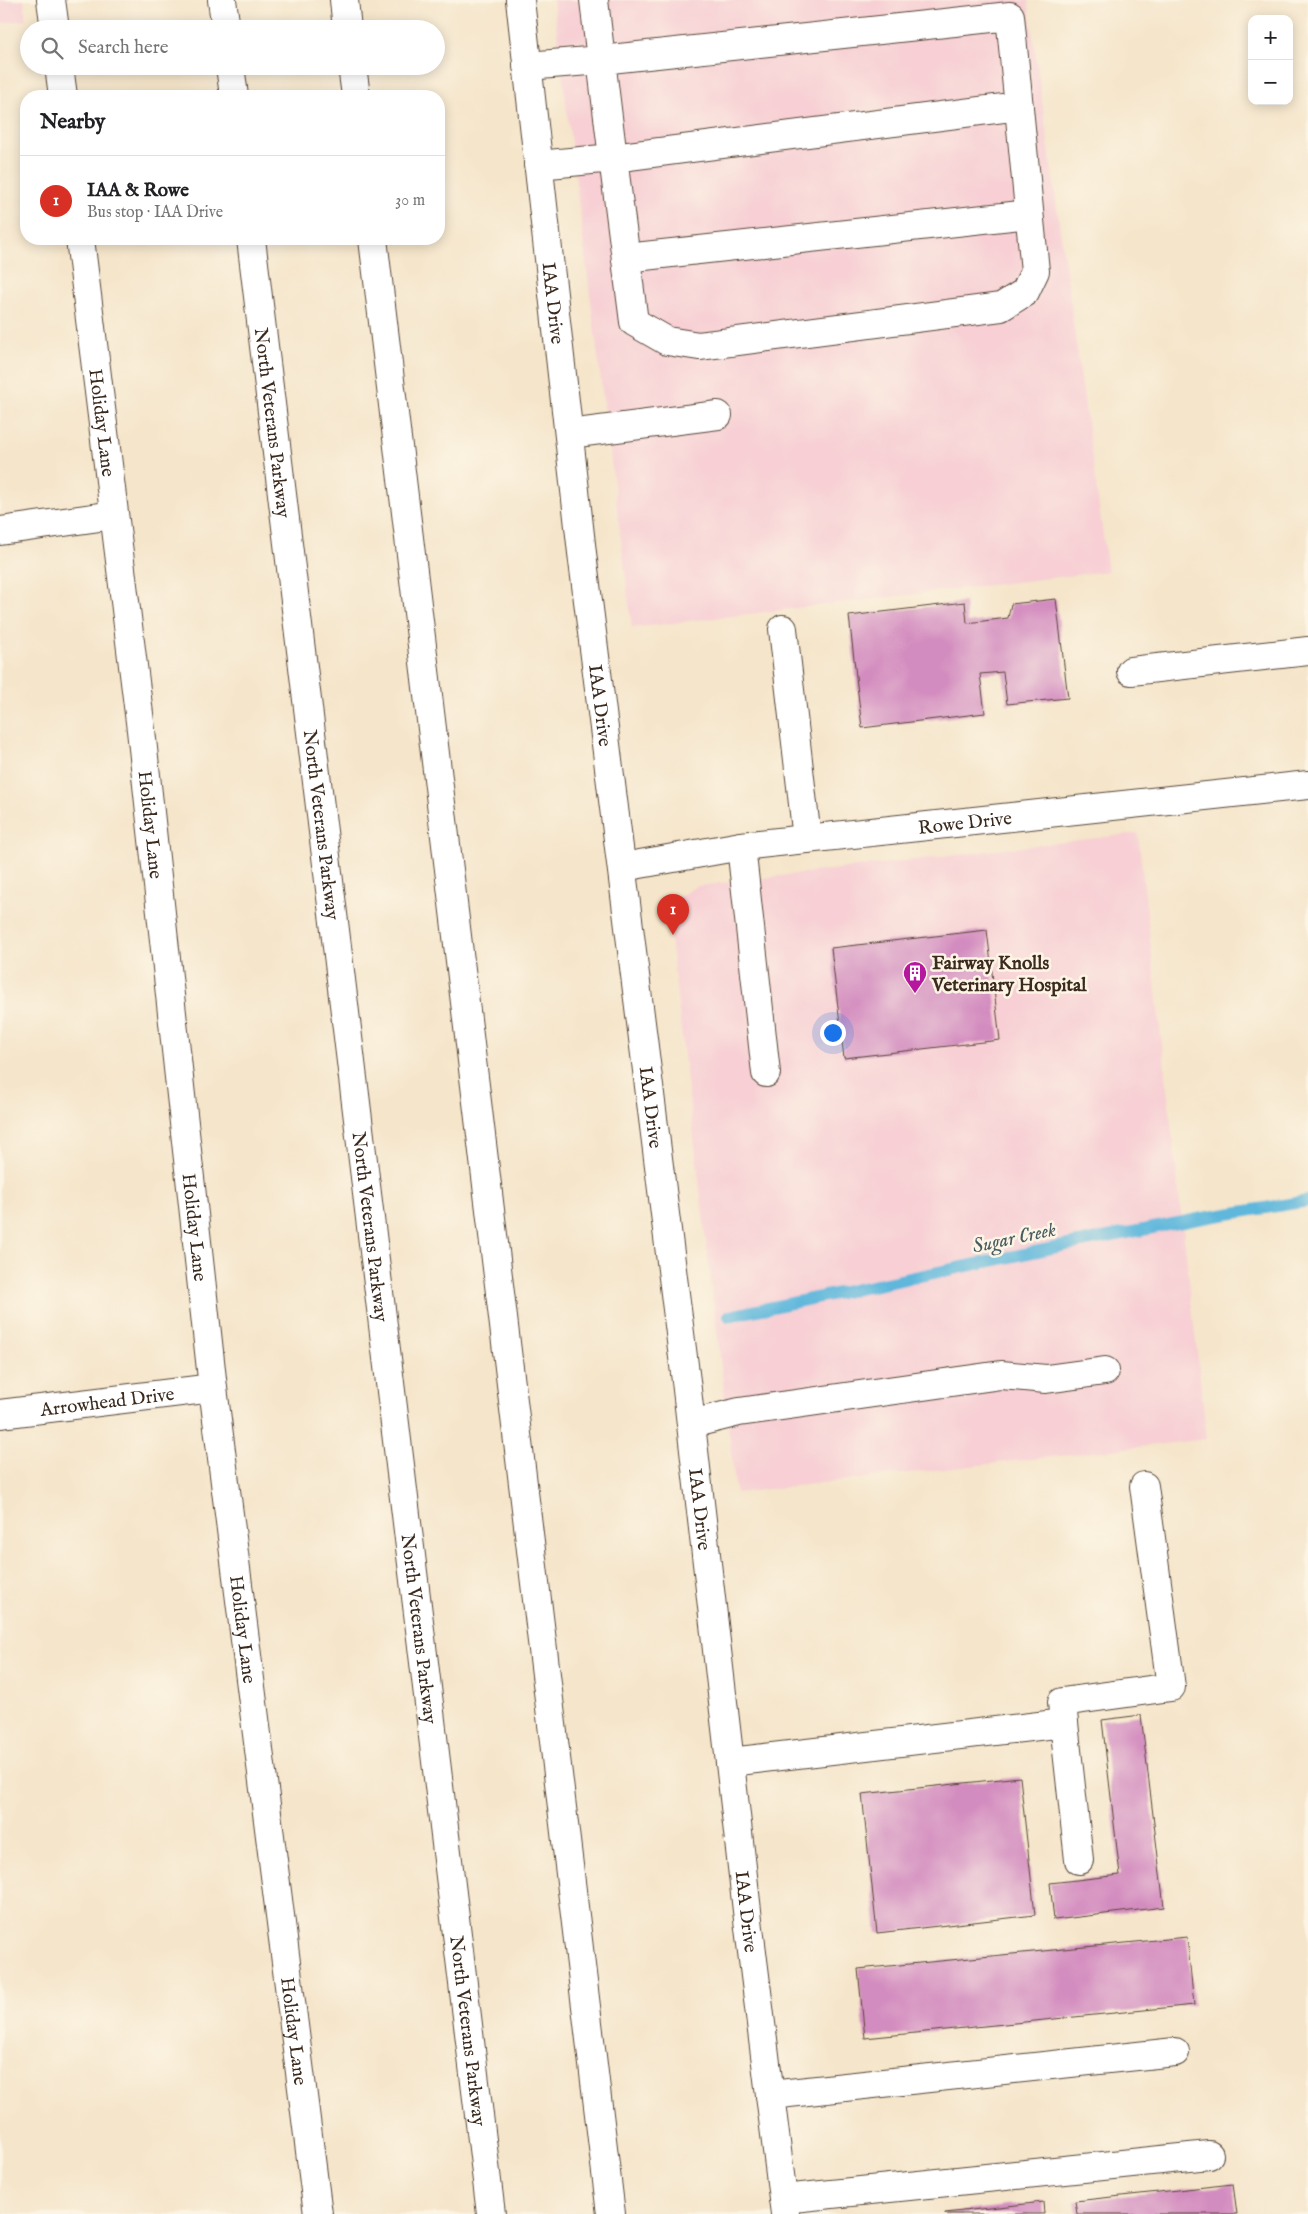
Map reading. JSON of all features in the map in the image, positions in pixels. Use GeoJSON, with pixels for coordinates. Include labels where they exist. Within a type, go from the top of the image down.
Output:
{"type":"FeatureCollection","features":[{"type":"Feature","properties":{"kind":"main road"},"geometry":{"type":"LineString","coordinates":[[222,0],[225,20]]}},
{"type":"Feature","properties":{"kind":"main road"},"geometry":{"type":"LineString","coordinates":[[344,0],[346,20]]}},
{"type":"Feature","properties":{"kind":"main road","name":"IAA Drive"},"geometry":{"type":"LineString","coordinates":[[520,0],[569,434],[691,1424],[784,2206]]}},
{"type":"Feature","properties":{"kind":"main road"},"geometry":{"type":"LineString","coordinates":[[527,66],[601,60],[1010,16],[1035,271],[1025,292],[1001,308],[699,346],[667,341],[634,322],[613,158],[601,60],[594,0]]}},
{"type":"Feature","properties":{"kind":"main road"},"geometry":{"type":"LineString","coordinates":[[60,75],[62,90]]}},
{"type":"Feature","properties":{"kind":"main road"},"geometry":{"type":"LineString","coordinates":[[231,75],[233,90]]}},
{"type":"Feature","properties":{"kind":"main road"},"geometry":{"type":"LineString","coordinates":[[353,75],[355,90]]}},
{"type":"Feature","properties":{"kind":"main road"},"geometry":{"type":"LineString","coordinates":[[538,165],[613,158],[1019,106]]}},
{"type":"Feature","properties":{"kind":"main road"},"geometry":{"type":"LineString","coordinates":[[626,258],[1029,214]]}},
{"type":"Feature","properties":{"kind":"main road","name":"Holiday Lane"},"geometry":{"type":"LineString","coordinates":[[81,245],[142,740],[213,1388],[318,2214]]}},
{"type":"Feature","properties":{"kind":"main road","name":"North Veterans Parkway"},"geometry":{"type":"LineString","coordinates":[[252,245],[491,2214]]}},
{"type":"Feature","properties":{"kind":"main road"},"geometry":{"type":"LineString","coordinates":[[374,245],[611,2214]]}},
{"type":"Feature","properties":{"kind":"main road"},"geometry":{"type":"LineString","coordinates":[[569,434],[718,415]]}},
{"type":"Feature","properties":{"kind":"main road"},"geometry":{"type":"LineString","coordinates":[[0,531],[114,515]]}},
{"type":"Feature","properties":{"kind":"main road"},"geometry":{"type":"LineString","coordinates":[[783,629],[807,839]]}},
{"type":"Feature","properties":{"kind":"main road"},"geometry":{"type":"LineString","coordinates":[[1131,671],[1308,651]]}},
{"type":"Feature","properties":{"kind":"main road","name":"Rowe Drive"},"geometry":{"type":"LineString","coordinates":[[623,867],[741,846],[1308,785]]}},
{"type":"Feature","properties":{"kind":"main road"},"geometry":{"type":"LineString","coordinates":[[741,846],[766,1073]]}},
{"type":"Feature","properties":{"kind":"main road"},"geometry":{"type":"LineString","coordinates":[[691,1424],[739,1412],[1001,1375],[1046,1379],[1105,1371]]}},
{"type":"Feature","properties":{"kind":"main road","name":"Arrowhead Drive"},"geometry":{"type":"LineString","coordinates":[[0,1414],[213,1388]]}},
{"type":"Feature","properties":{"kind":"main road"},"geometry":{"type":"LineString","coordinates":[[1079,1860],[1062,1702],[1171,1687],[1144,1486]]}},
{"type":"Feature","properties":{"kind":"main road"},"geometry":{"type":"LineString","coordinates":[[730,1762],[1064,1723]]}},
{"type":"Feature","properties":{"kind":"main road"},"geometry":{"type":"LineString","coordinates":[[770,2095],[1175,2052]]}},
{"type":"Feature","properties":{"kind":"main road"},"geometry":{"type":"LineString","coordinates":[[784,2206],[1209,2155]]}},
{"type":"Feature","properties":{"kind":"shaded area"},"geometry":{"type":"Polygon","coordinates":[[[0,0],[24,0],[26,20],[0,23],[0,0]]]}},
{"type":"Feature","properties":{"kind":"shaded area"},"geometry":{"type":"Polygon","coordinates":[[[553,0],[1028,0],[1108,571],[632,628],[553,0]]]}},
{"type":"Feature","properties":{"kind":"shaded area"},"geometry":{"type":"Polygon","coordinates":[[[1138,833],[1207,1439],[736,1493],[666,904],[697,886],[1138,833]]]}},
{"type":"Feature","properties":{"kind":"building"},"geometry":{"type":"Polygon","coordinates":[[[1056,599],[1068,698],[1007,704],[1003,672],[980,674],[985,713],[862,728],[849,616],[965,602],[967,623],[1008,618],[1011,604],[1056,599]]]}},
{"type":"Feature","properties":{"kind":"building","name":"Fairway Knolls Veterinary Hospital"},"geometry":{"type":"Polygon","coordinates":[[[987,930],[1000,1040],[844,1058],[831,948],[987,930]]]}},
{"type":"Feature","properties":{"kind":"building"},"geometry":{"type":"Polygon","coordinates":[[[1141,1715],[1164,1907],[1054,1920],[1050,1883],[1120,1875],[1102,1720],[1141,1715]]]}},
{"type":"Feature","properties":{"kind":"building"},"geometry":{"type":"Polygon","coordinates":[[[1020,1777],[1035,1915],[877,1933],[862,1794],[1020,1777]]]}},
{"type":"Feature","properties":{"kind":"building"},"geometry":{"type":"Polygon","coordinates":[[[1187,1937],[1194,2005],[865,2038],[858,1969],[1187,1937]]]}},
{"type":"Feature","properties":{"kind":"building"},"geometry":{"type":"Polygon","coordinates":[[[1233,2184],[1237,2214],[1077,2214],[1075,2201],[1233,2184]]]}},
{"type":"Feature","properties":{"kind":"building"},"geometry":{"type":"Polygon","coordinates":[[[1043,2202],[1044,2214],[945,2214],[945,2213],[1043,2202]]]}},
{"type":"Feature","properties":{"kind":"waterway","name":"Sugar Creek"},"geometry":{"type":"LineString","coordinates":[[729,1316],[1067,1245],[1203,1218],[1308,1201]]}},
{"type":"Feature","properties":{"kind":"place","name":"IAA & Rowe"},"geometry":{"type":"Point","coordinates":[673,935]}},
{"type":"Feature","properties":{"kind":"place","name":"Fairway Knolls Veterinary Hospital"},"geometry":{"type":"Point","coordinates":[915,994]}}]}
